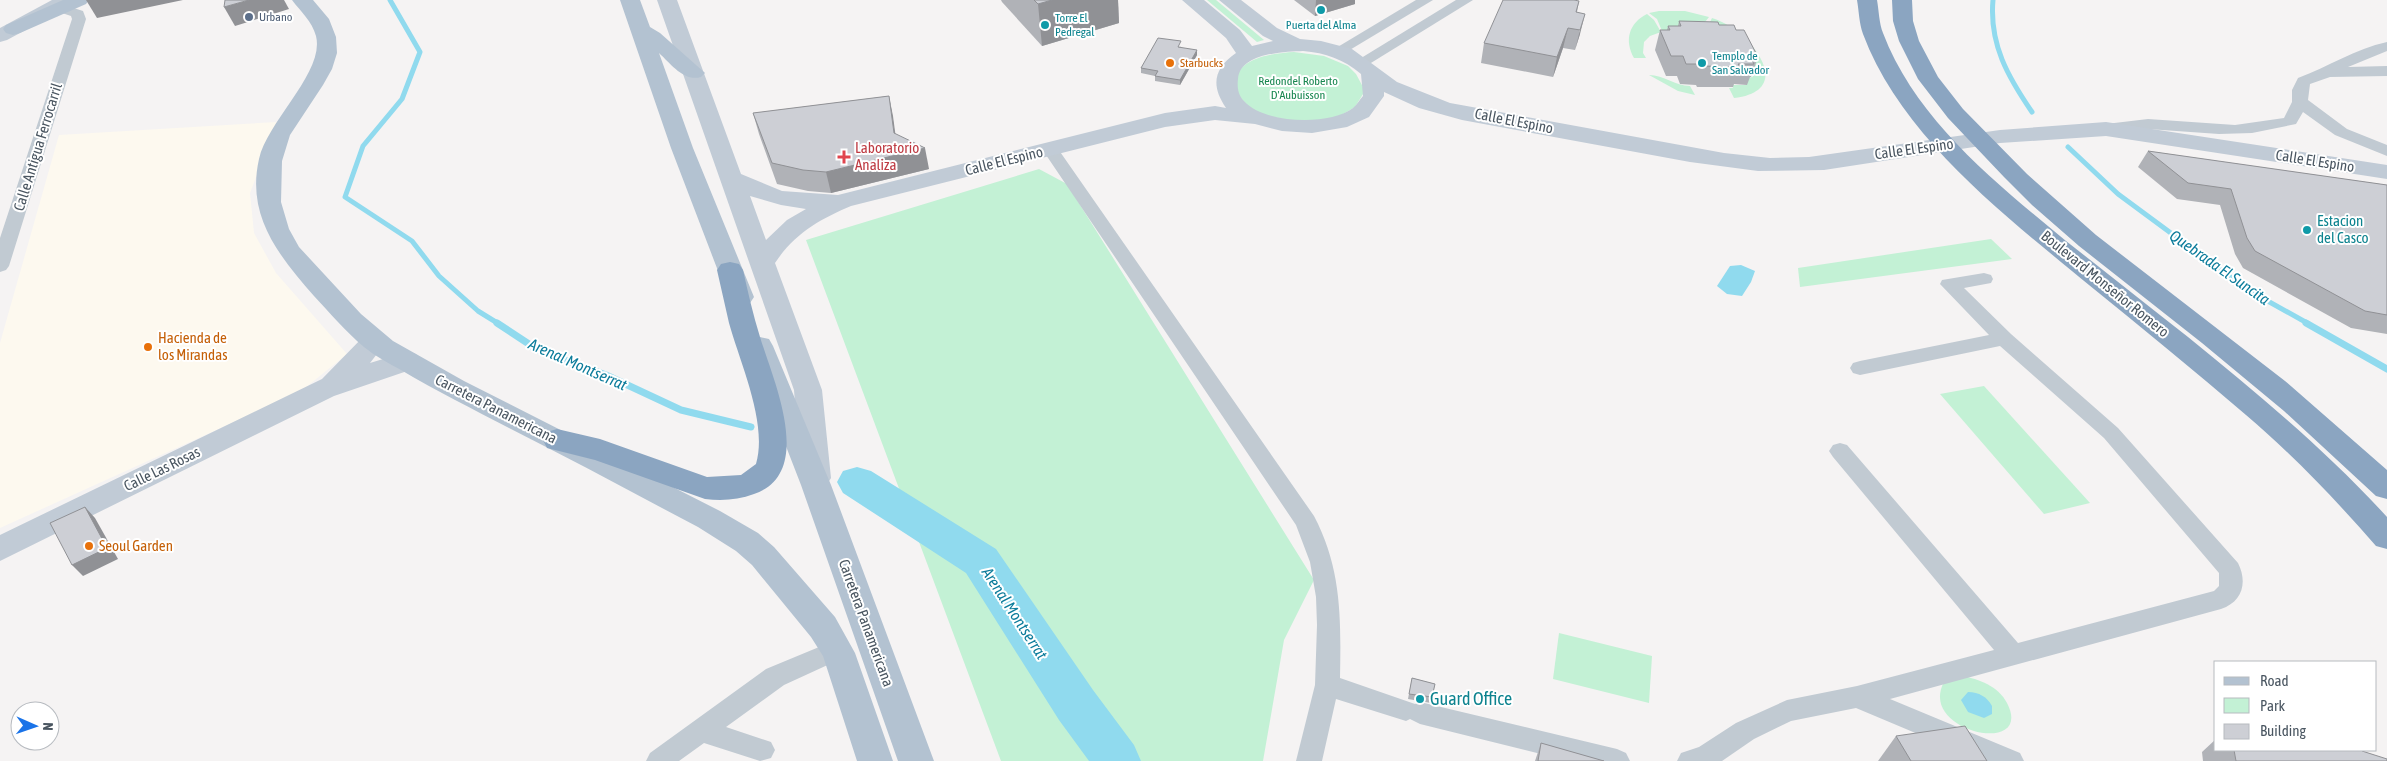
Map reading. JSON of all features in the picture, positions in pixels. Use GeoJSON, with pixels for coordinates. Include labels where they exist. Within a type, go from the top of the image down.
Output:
{"type":"FeatureCollection","features":[{"type":"Feature","properties":{"kind":"highway","name":"Boulevard Monseñor Romero"},"geometry":{"type":"LineString","coordinates":[[1868,0],[1873,32],[1887,65],[1912,105],[1941,138],[2045,236],[2256,407],[2328,475],[2387,537]]}},
{"type":"Feature","properties":{"kind":"highway","name":"Boulevard Monseñor Romero"},"geometry":{"type":"LineString","coordinates":[[1902,0],[1903,24],[1908,41],[1930,81],[1961,119],[2014,176],[2075,230],[2235,355],[2310,417],[2387,488]]}},
{"type":"Feature","properties":{"kind":"highway"},"geometry":{"type":"LineString","coordinates":[[557,440],[600,450],[713,489],[728,490],[746,485],[766,471],[773,451],[770,424],[730,270]]}},
{"type":"Feature","properties":{"kind":"main road","name":"Carretera Panamericana"},"geometry":{"type":"LineString","coordinates":[[630,0],[682,148],[816,484],[916,761]]}},
{"type":"Feature","properties":{"kind":"main road"},"geometry":{"type":"LineString","coordinates":[[4,31],[37,20],[63,2]]}},
{"type":"Feature","properties":{"kind":"main road"},"geometry":{"type":"LineString","coordinates":[[4,31],[63,2]]}},
{"type":"Feature","properties":{"kind":"main road","name":"Carretera Panamericana"},"geometry":{"type":"LineString","coordinates":[[307,3],[327,38],[325,63],[316,82],[279,135],[270,164],[268,197],[272,216],[282,241],[340,309],[374,341],[406,361],[709,519],[747,542],[788,584],[823,627],[836,650],[874,761]]}},
{"type":"Feature","properties":{"kind":"main road"},"geometry":{"type":"LineString","coordinates":[[640,30],[654,37],[694,73]]}},
{"type":"Feature","properties":{"kind":"street","name":"Carretera Panamericana"},"geometry":{"type":"LineString","coordinates":[[667,0],[808,390],[816,484]]}},
{"type":"Feature","properties":{"kind":"street"},"geometry":{"type":"LineString","coordinates":[[1192,0],[1233,34],[1247,55]]}},
{"type":"Feature","properties":{"kind":"street"},"geometry":{"type":"LineString","coordinates":[[1229,0],[1270,32],[1295,45]]}},
{"type":"Feature","properties":{"kind":"street"},"geometry":{"type":"LineString","coordinates":[[1338,51],[1426,0]]}},
{"type":"Feature","properties":{"kind":"street"},"geometry":{"type":"LineString","coordinates":[[1366,68],[1466,0]]}},
{"type":"Feature","properties":{"kind":"street"},"geometry":{"type":"LineString","coordinates":[[63,2],[78,14],[75,28]]}},
{"type":"Feature","properties":{"kind":"street"},"geometry":{"type":"LineString","coordinates":[[37,20],[61,17],[70,20],[75,28]]}},
{"type":"Feature","properties":{"kind":"street","name":"Calle Antigua Ferrocarril"},"geometry":{"type":"LineString","coordinates":[[1,260],[6,232],[75,28]]}},
{"type":"Feature","properties":{"kind":"street"},"geometry":{"type":"LineString","coordinates":[[1295,45],[1317,46],[1338,51],[1366,68],[1376,84],[1375,96],[1369,106],[1357,116],[1340,123],[1299,128],[1259,119],[1243,111],[1232,100],[1226,88],[1227,76],[1234,65],[1247,55],[1273,47],[1295,45]]}},
{"type":"Feature","properties":{"kind":"street"},"geometry":{"type":"LineString","coordinates":[[2106,129],[2145,124],[2220,130],[2267,128],[2290,121],[2300,102],[2300,90],[2303,81],[2328,72],[2351,59],[2387,46]]}},
{"type":"Feature","properties":{"kind":"street","name":"Calle El Espino"},"geometry":{"type":"LineString","coordinates":[[1366,68],[1399,91],[1443,108],[1690,155],[1769,165],[1807,164],[2028,133],[2073,129],[2106,129],[2387,172]]}},
{"type":"Feature","properties":{"kind":"street"},"geometry":{"type":"LineString","coordinates":[[2328,72],[2387,70]]}},
{"type":"Feature","properties":{"kind":"street","name":"Calle El Espino"},"geometry":{"type":"LineString","coordinates":[[1165,120],[1204,101],[1217,91],[1227,76]]}},
{"type":"Feature","properties":{"kind":"street"},"geometry":{"type":"LineString","coordinates":[[2300,102],[2341,132],[2387,151]]}},
{"type":"Feature","properties":{"kind":"street","name":"Calle El Espino"},"geometry":{"type":"LineString","coordinates":[[1357,116],[1405,108],[1443,108]]}},
{"type":"Feature","properties":{"kind":"street","name":"Calle El Espino"},"geometry":{"type":"LineString","coordinates":[[761,264],[773,244],[792,226],[816,212],[843,201],[1165,120],[1216,113],[1259,119]]}},
{"type":"Feature","properties":{"kind":"street"},"geometry":{"type":"LineString","coordinates":[[1050,149],[1306,522],[1321,562],[1328,597],[1327,685],[1309,761]]}},
{"type":"Feature","properties":{"kind":"street","name":"Calle El Espino"},"geometry":{"type":"LineString","coordinates":[[732,178],[748,188],[775,197],[816,202],[843,201]]}},
{"type":"Feature","properties":{"kind":"street"},"geometry":{"type":"LineString","coordinates":[[1690,761],[1705,758],[1745,731],[1787,710],[1858,697],[2014,656],[2221,599],[2231,590],[2230,570],[2111,433],[2004,339],[1949,284],[1984,279]]}},
{"type":"Feature","properties":{"kind":"street"},"geometry":{"type":"LineString","coordinates":[[1860,368],[2004,339]]}},
{"type":"Feature","properties":{"kind":"street","name":"Calle Las Rosas"},"geometry":{"type":"LineString","coordinates":[[324,389],[360,358],[374,341]]}},
{"type":"Feature","properties":{"kind":"street","name":"Calle Las Rosas"},"geometry":{"type":"LineString","coordinates":[[0,549],[324,389],[406,361]]}},
{"type":"Feature","properties":{"kind":"street"},"geometry":{"type":"LineString","coordinates":[[1840,451],[2014,656]]}},
{"type":"Feature","properties":{"kind":"street"},"geometry":{"type":"LineString","coordinates":[[659,761],[775,677],[836,650]]}},
{"type":"Feature","properties":{"kind":"street"},"geometry":{"type":"LineString","coordinates":[[1327,685],[1413,711],[1616,761]]}},
{"type":"Feature","properties":{"kind":"street"},"geometry":{"type":"LineString","coordinates":[[1858,697],[2011,761]]}},
{"type":"Feature","properties":{"kind":"street"},"geometry":{"type":"LineString","coordinates":[[701,731],[762,750]]}},
{"type":"Feature","properties":{"kind":"shaded area"},"geometry":{"type":"Polygon","coordinates":[[[277,122],[250,193],[254,233],[276,273],[347,354],[300,392],[0,528],[0,343],[59,135],[277,122]]]}},
{"type":"Feature","properties":{"kind":"green space"},"geometry":{"type":"Polygon","coordinates":[[[1207,0],[1216,0],[1264,40],[1257,42],[1207,0]]]}},
{"type":"Feature","properties":{"kind":"green space"},"geometry":{"type":"Polygon","coordinates":[[[1685,11],[1709,17],[1705,24],[1662,31],[1657,19],[1649,13],[1685,11]]]}},
{"type":"Feature","properties":{"kind":"green space"},"geometry":{"type":"Polygon","coordinates":[[[1647,14],[1654,20],[1661,32],[1650,36],[1644,42],[1643,53],[1646,58],[1634,58],[1629,45],[1630,33],[1636,22],[1647,14]]]}},
{"type":"Feature","properties":{"kind":"green space"},"geometry":{"type":"Polygon","coordinates":[[[1712,18],[1726,24],[1739,34],[1752,46],[1761,59],[1765,72],[1763,84],[1753,93],[1734,98],[1729,88],[1733,88],[1732,85],[1747,85],[1744,78],[1753,77],[1738,48],[1709,24],[1712,18]]]}},
{"type":"Feature","properties":{"kind":"green space","name":"Redondel Roberto D'Aubuisson"},"geometry":{"type":"Polygon","coordinates":[[[1294,52],[1324,56],[1348,66],[1356,74],[1363,87],[1363,94],[1355,107],[1338,117],[1302,123],[1255,113],[1234,91],[1237,75],[1247,64],[1262,57],[1294,52]]]}},
{"type":"Feature","properties":{"kind":"green space"},"geometry":{"type":"Polygon","coordinates":[[[1649,75],[1690,86],[1695,95],[1678,91],[1649,75]]]}},
{"type":"Feature","properties":{"kind":"green space"},"geometry":{"type":"Polygon","coordinates":[[[1039,169],[1067,184],[1314,580],[1284,640],[1263,761],[1001,761],[806,240],[1039,169]]]}},
{"type":"Feature","properties":{"kind":"green space"},"geometry":{"type":"Polygon","coordinates":[[[1991,239],[2012,259],[1800,287],[1798,268],[1991,239]]]}},
{"type":"Feature","properties":{"kind":"green space"},"geometry":{"type":"Polygon","coordinates":[[[1984,386],[2090,503],[2044,514],[1940,394],[1984,386]]]}},
{"type":"Feature","properties":{"kind":"green space"},"geometry":{"type":"Polygon","coordinates":[[[1559,633],[1652,656],[1649,703],[1553,679],[1559,633]]]}},
{"type":"Feature","properties":{"kind":"green space"},"geometry":{"type":"Polygon","coordinates":[[[1962,676],[1988,684],[2003,697],[2007,703],[2011,720],[2005,730],[1992,733],[1976,732],[1959,725],[1946,714],[1940,699],[1944,682],[1962,676]]]}},
{"type":"Feature","properties":{"kind":"water"},"geometry":{"type":"Polygon","coordinates":[[[1741,265],[1755,271],[1751,282],[1742,296],[1727,294],[1717,286],[1730,266],[1741,265]]]}},
{"type":"Feature","properties":{"kind":"water"},"geometry":{"type":"Polygon","coordinates":[[[1968,692],[1979,694],[1988,700],[1992,706],[1992,714],[1984,718],[1968,712],[1961,700],[1968,692]]]}},
{"type":"Feature","properties":{"kind":"building"},"geometry":{"type":"Polygon","coordinates":[[[225,0],[249,0],[224,7],[225,0]]]}},
{"type":"Feature","properties":{"kind":"building"},"geometry":{"type":"Polygon","coordinates":[[[1034,0],[1052,0],[1038,4],[1034,0]]]}},
{"type":"Feature","properties":{"kind":"building"},"geometry":{"type":"Polygon","coordinates":[[[1503,0],[1574,0],[1579,1],[1576,12],[1585,14],[1580,30],[1568,28],[1557,57],[1484,43],[1503,0]]]}},
{"type":"Feature","properties":{"kind":"building"},"geometry":{"type":"Polygon","coordinates":[[[1679,21],[1718,22],[1719,25],[1734,25],[1736,30],[1744,30],[1758,57],[1750,57],[1754,64],[1738,64],[1740,67],[1686,64],[1683,56],[1671,56],[1660,30],[1670,30],[1668,26],[1681,26],[1679,21]]]}},
{"type":"Feature","properties":{"kind":"building","name":"Starbucks"},"geometry":{"type":"Polygon","coordinates":[[[1158,38],[1181,41],[1178,47],[1197,50],[1180,80],[1155,76],[1158,71],[1141,68],[1158,38]]]}},
{"type":"Feature","properties":{"kind":"building"},"geometry":{"type":"Polygon","coordinates":[[[889,96],[894,133],[925,148],[826,172],[803,170],[772,163],[753,113],[889,96]]]}},
{"type":"Feature","properties":{"kind":"building","name":"Estacion del Casco"},"geometry":{"type":"Polygon","coordinates":[[[2148,151],[2387,185],[2387,315],[2365,311],[2255,251],[2247,238],[2231,189],[2188,183],[2148,151]]]}},
{"type":"Feature","properties":{"kind":"building","name":"Seoul Garden"},"geometry":{"type":"Polygon","coordinates":[[[85,507],[107,548],[72,565],[50,523],[85,507]]]}},
{"type":"Feature","properties":{"kind":"building"},"geometry":{"type":"Polygon","coordinates":[[[1412,678],[1435,684],[1432,697],[1409,694],[1412,678]]]}},
{"type":"Feature","properties":{"kind":"building"},"geometry":{"type":"Polygon","coordinates":[[[1965,726],[1987,761],[1911,761],[1896,736],[1965,726]]]}},
{"type":"Feature","properties":{"kind":"building"},"geometry":{"type":"Polygon","coordinates":[[[1541,743],[1604,761],[1538,761],[1541,743]]]}},
{"type":"Feature","properties":{"kind":"building"},"geometry":{"type":"Polygon","coordinates":[[[2234,751],[2362,751],[2387,759],[2387,761],[2236,761],[2234,751]]]}},
{"type":"Feature","properties":{"kind":"waterway","name":"Arenal Montserrat"},"geometry":{"type":"LineString","coordinates":[[390,0],[420,52],[402,99],[363,146],[345,197],[412,241],[439,276],[478,311],[499,324]]}},
{"type":"Feature","properties":{"kind":"waterway","name":"Quebrada El Suncita"},"geometry":{"type":"LineString","coordinates":[[1993,0],[1994,31],[1997,46],[2008,73],[2032,112]]}},
{"type":"Feature","properties":{"kind":"waterway","name":"Quebrada El Suncita"},"geometry":{"type":"LineString","coordinates":[[2068,147],[2118,194],[2248,290],[2309,324]]}},
{"type":"Feature","properties":{"kind":"waterway","name":"Arenal Montserrat"},"geometry":{"type":"LineString","coordinates":[[497,323],[538,350],[606,375],[681,410],[751,427]]}},
{"type":"Feature","properties":{"kind":"waterway","name":"Quebrada El Suncita"},"geometry":{"type":"LineString","coordinates":[[2306,323],[2387,369]]}},
{"type":"Feature","properties":{"kind":"waterway","name":"Arenal Montserrat"},"geometry":{"type":"LineString","coordinates":[[857,482],[981,561],[1076,705],[1117,761]]}},
{"type":"Feature","properties":{"kind":"place","name":"Puerta del Alma"},"geometry":{"type":"Point","coordinates":[1321,10]}},
{"type":"Feature","properties":{"kind":"place","name":"Urbano"},"geometry":{"type":"Point","coordinates":[249,17]}},
{"type":"Feature","properties":{"kind":"place","name":"Torre El Pedregal"},"geometry":{"type":"Point","coordinates":[1045,25]}},
{"type":"Feature","properties":{"kind":"place","name":"Starbucks"},"geometry":{"type":"Point","coordinates":[1170,63]}},
{"type":"Feature","properties":{"kind":"place","name":"Templo de San Salvador"},"geometry":{"type":"Point","coordinates":[1702,63]}},
{"type":"Feature","properties":{"kind":"place","name":"Laboratorio Analiza"},"geometry":{"type":"Point","coordinates":[844,157]}},
{"type":"Feature","properties":{"kind":"place","name":"Estacion del Casco"},"geometry":{"type":"Point","coordinates":[2307,230]}},
{"type":"Feature","properties":{"kind":"place","name":"Hacienda de los Mirandas"},"geometry":{"type":"Point","coordinates":[148,347]}},
{"type":"Feature","properties":{"kind":"place","name":"Seoul Garden"},"geometry":{"type":"Point","coordinates":[89,546]}},
{"type":"Feature","properties":{"kind":"place","name":"Guard Office"},"geometry":{"type":"Point","coordinates":[1420,699]}}]}
